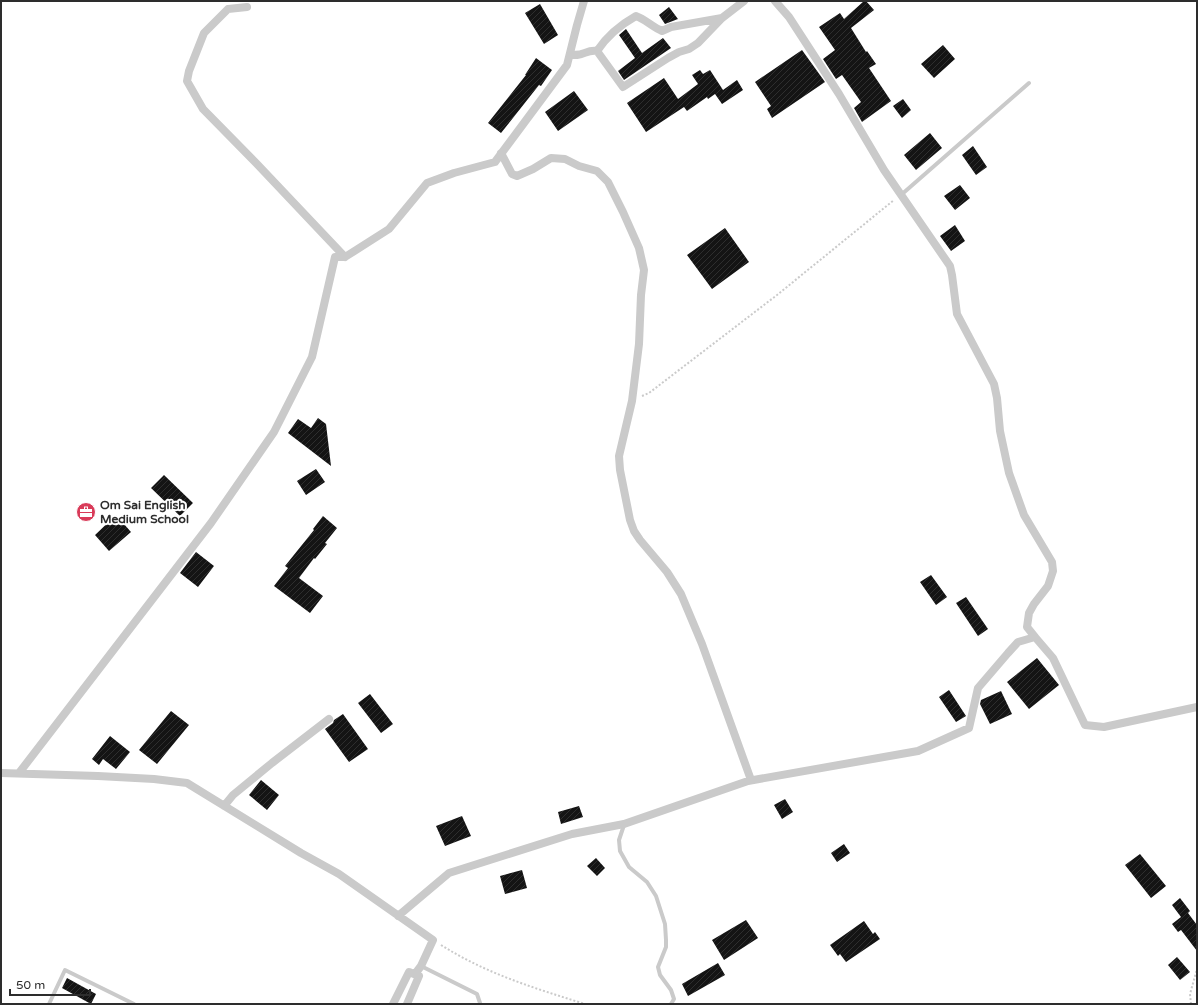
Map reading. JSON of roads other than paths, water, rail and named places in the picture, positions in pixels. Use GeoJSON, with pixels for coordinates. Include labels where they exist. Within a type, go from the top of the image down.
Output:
{"type":"FeatureCollection","features":[{"type":"Feature","properties":{"kind":"street"},"geometry":{"type":"LineString","coordinates":[[19,773],[211,523],[274,432],[312,357],[335,257],[345,257],[389,229],[427,183],[454,173],[495,162],[567,65],[584,1]]}},
{"type":"Feature","properties":{"kind":"street"},"geometry":{"type":"LineString","coordinates":[[570,54],[575,56],[592,50],[597,51],[623,87],[668,58],[694,46],[722,18],[744,1]]}},
{"type":"Feature","properties":{"kind":"street"},"geometry":{"type":"LineString","coordinates":[[775,1],[789,17],[839,94],[884,170],[950,266],[957,314],[994,384],[1000,431],[1009,473],[1024,515],[1052,562],[1054,571],[1048,586],[1029,613],[1027,627],[1053,658],[1085,725],[1104,727],[1197,707]]}},
{"type":"Feature","properties":{"kind":"street"},"geometry":{"type":"LineString","coordinates":[[247,7],[228,9],[204,34],[189,71],[187,81],[203,109],[345,257]]}},
{"type":"Feature","properties":{"kind":"street"},"geometry":{"type":"LineString","coordinates":[[597,51],[605,39],[636,16],[662,31],[671,27],[722,18]]}},
{"type":"Feature","properties":{"kind":"street"},"geometry":{"type":"LineString","coordinates":[[501,154],[512,174],[517,176],[551,158],[565,159],[579,166],[597,171],[608,182],[639,248],[644,270],[641,295],[639,344],[632,401],[619,456],[620,470],[630,520],[634,531],[640,540],[667,572],[681,594],[702,644],[751,780]]}},
{"type":"Feature","properties":{"kind":"street"},"geometry":{"type":"LineString","coordinates":[[398,916],[449,873],[572,834],[624,824],[751,780],[918,752],[969,728],[978,688],[1018,642],[1035,637]]}},
{"type":"Feature","properties":{"kind":"street"},"geometry":{"type":"LineString","coordinates":[[224,806],[233,795],[329,719]]}},
{"type":"Feature","properties":{"kind":"street"},"geometry":{"type":"LineString","coordinates":[[1,773],[105,776],[187,783],[339,874],[433,940],[421,966],[415,974]]}},
{"type":"Feature","properties":{"kind":"street"},"geometry":{"type":"LineString","coordinates":[[393,1004],[409,972],[419,976],[407,1004]]}},
{"type":"Feature","properties":{"kind":"lane"},"geometry":{"type":"LineString","coordinates":[[901,195],[1030,83]]}},
{"type":"Feature","properties":{"kind":"lane"},"geometry":{"type":"LineString","coordinates":[[624,824],[619,840],[620,851],[629,867],[647,882],[656,896],[665,924],[666,947],[658,967],[660,975],[671,990],[674,999],[671,1004]]}},
{"type":"Feature","properties":{"kind":"lane"},"geometry":{"type":"LineString","coordinates":[[421,966],[477,994],[480,1004]]}},
{"type":"Feature","properties":{"kind":"lane"},"geometry":{"type":"LineString","coordinates":[[50,1004],[65,970],[134,1004]]}},
{"type":"Feature","properties":{"kind":"place","name":"Om Sai English Medium School"},"geometry":{"type":"Point","coordinates":[86,512]}}]}
